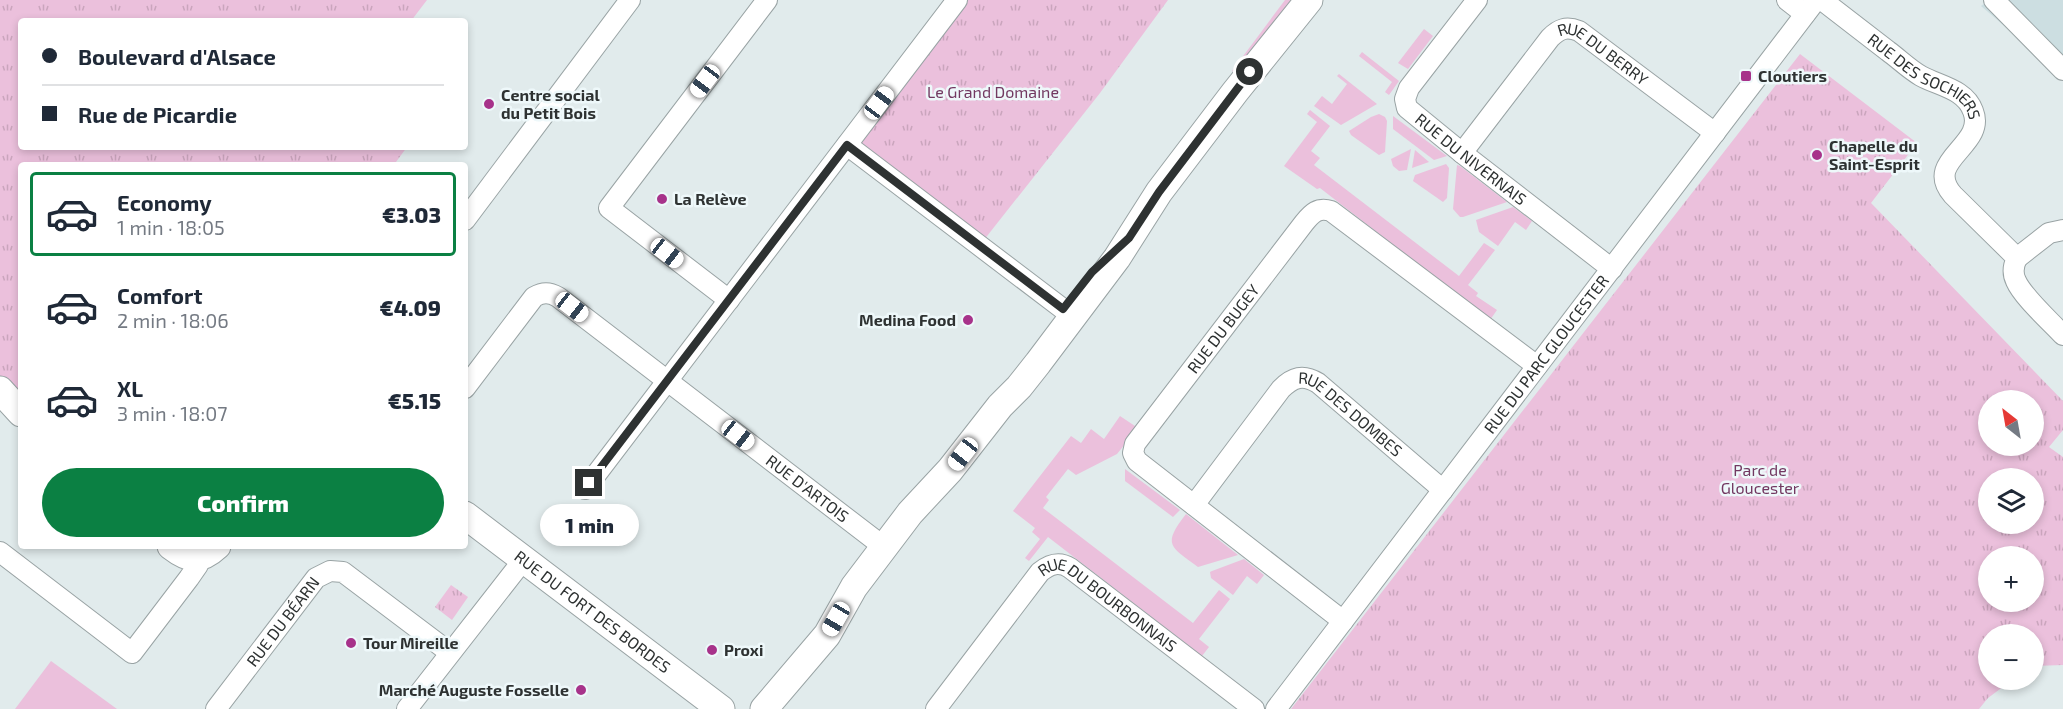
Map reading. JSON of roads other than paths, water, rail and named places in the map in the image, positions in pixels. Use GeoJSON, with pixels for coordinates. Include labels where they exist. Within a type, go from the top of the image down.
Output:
{"type":"FeatureCollection","features":[{"type":"Feature","properties":{"kind":"street"},"geometry":{"type":"LineString","coordinates":[[468,216],[630,0]]}},
{"type":"Feature","properties":{"kind":"street"},"geometry":{"type":"LineString","coordinates":[[729,300],[609,208],[767,0]]}},
{"type":"Feature","properties":{"kind":"street"},"geometry":{"type":"LineString","coordinates":[[585,489],[957,0]]}},
{"type":"Feature","properties":{"kind":"street"},"geometry":{"type":"LineString","coordinates":[[764,709],[827,634],[854,587],[910,513],[950,470],[1000,406],[1038,363],[1117,258],[1159,192],[1234,92],[1309,0]]}},
{"type":"Feature","properties":{"kind":"street","name":"RUE DU NIVERNAIS"},"geometry":{"type":"LineString","coordinates":[[1477,0],[1408,88],[1405,99],[1407,108],[1612,269]]}},
{"type":"Feature","properties":{"kind":"street"},"geometry":{"type":"LineString","coordinates":[[1787,0],[1810,7]]}},
{"type":"Feature","properties":{"kind":"street","name":"RUE DES SOCHIERS"},"geometry":{"type":"LineString","coordinates":[[1822,0],[1922,76],[1947,86],[1970,105],[1974,112],[1975,127],[1945,170],[1943,177],[1953,195],[2017,258]]}},
{"type":"Feature","properties":{"kind":"street"},"geometry":{"type":"LineString","coordinates":[[1994,0],[2063,70]]}},
{"type":"Feature","properties":{"kind":"street","name":"RUE DU PARC GLOUCESTER"},"geometry":{"type":"LineString","coordinates":[[1276,709],[1810,7]]}},
{"type":"Feature","properties":{"kind":"street","name":"RUE DU BERRY"},"geometry":{"type":"LineString","coordinates":[[1462,153],[1550,38],[1566,27],[1579,31],[1714,133]]}},
{"type":"Feature","properties":{"kind":"street"},"geometry":{"type":"LineString","coordinates":[[847,145],[1063,309]]}},
{"type":"Feature","properties":{"kind":"street","name":"RUE DU BUGEY"},"geometry":{"type":"LineString","coordinates":[[1343,621],[1137,461],[1133,449],[1304,223],[1318,210],[1326,209],[1335,214],[1538,366]]}},
{"type":"Feature","properties":{"kind":"street"},"geometry":{"type":"LineString","coordinates":[[2063,230],[2049,233],[2017,258],[2013,265],[2015,280],[2020,289],[2063,335]]}},
{"type":"Feature","properties":{"kind":"street"},"geometry":{"type":"LineString","coordinates":[[1000,406],[1029,352],[1092,272],[1129,238]]}},
{"type":"Feature","properties":{"kind":"street","name":"RUE D'ARTOIS"},"geometry":{"type":"LineString","coordinates":[[468,384],[534,297],[547,292],[558,297],[884,547]]}},
{"type":"Feature","properties":{"kind":"street","name":"RUE DES DOMBES"},"geometry":{"type":"LineString","coordinates":[[1194,505],[1281,389],[1291,380],[1301,377],[1318,383],[1443,490]]}},
{"type":"Feature","properties":{"kind":"street"},"geometry":{"type":"LineString","coordinates":[[0,390],[18,409]]}},
{"type":"Feature","properties":{"kind":"street","name":"RUE DU FORT DES BORDES"},"geometry":{"type":"LineString","coordinates":[[468,517],[720,709]]}},
{"type":"Feature","properties":{"kind":"street"},"geometry":{"type":"LineString","coordinates":[[176,549],[187,556],[208,552]]}},
{"type":"Feature","properties":{"kind":"street"},"geometry":{"type":"LineString","coordinates":[[0,552],[132,653],[208,552]]}},
{"type":"Feature","properties":{"kind":"street"},"geometry":{"type":"LineString","coordinates":[[407,709],[449,652],[524,559]]}},
{"type":"Feature","properties":{"kind":"street","name":"RUE DU BOURBONNAIS"},"geometry":{"type":"LineString","coordinates":[[936,709],[1040,572],[1049,565],[1060,563],[1070,568],[1254,709]]}},
{"type":"Feature","properties":{"kind":"street","name":"RUE DU BÉARN"},"geometry":{"type":"LineString","coordinates":[[216,709],[316,578],[330,571],[343,572],[449,652]]}},
{"type":"Feature","properties":{"kind":"place","name":"Cloutiers"},"geometry":{"type":"Point","coordinates":[1746,76]}},
{"type":"Feature","properties":{"kind":"place","name":"Centre social du Petit Bois"},"geometry":{"type":"Point","coordinates":[489,104]}},
{"type":"Feature","properties":{"kind":"place","name":"Chapelle du Saint-Esprit"},"geometry":{"type":"Point","coordinates":[1817,155]}},
{"type":"Feature","properties":{"kind":"place","name":"La Relève"},"geometry":{"type":"Point","coordinates":[662,199]}},
{"type":"Feature","properties":{"kind":"place","name":"Medina Food"},"geometry":{"type":"Point","coordinates":[968,320]}},
{"type":"Feature","properties":{"kind":"place","name":"Tour Mireille"},"geometry":{"type":"Point","coordinates":[351,643]}},
{"type":"Feature","properties":{"kind":"place","name":"Proxi"},"geometry":{"type":"Point","coordinates":[712,650]}},
{"type":"Feature","properties":{"kind":"place","name":"Marché Auguste Fosselle"},"geometry":{"type":"Point","coordinates":[581,690]}},
{"type":"Feature","properties":{"kind":"park label","name":"Le Grand Domaine"},"geometry":{"type":"Point","coordinates":[993,92]}},
{"type":"Feature","properties":{"kind":"park label","name":"Parc de Gloucester"},"geometry":{"type":"Point","coordinates":[1760,479]}}]}
